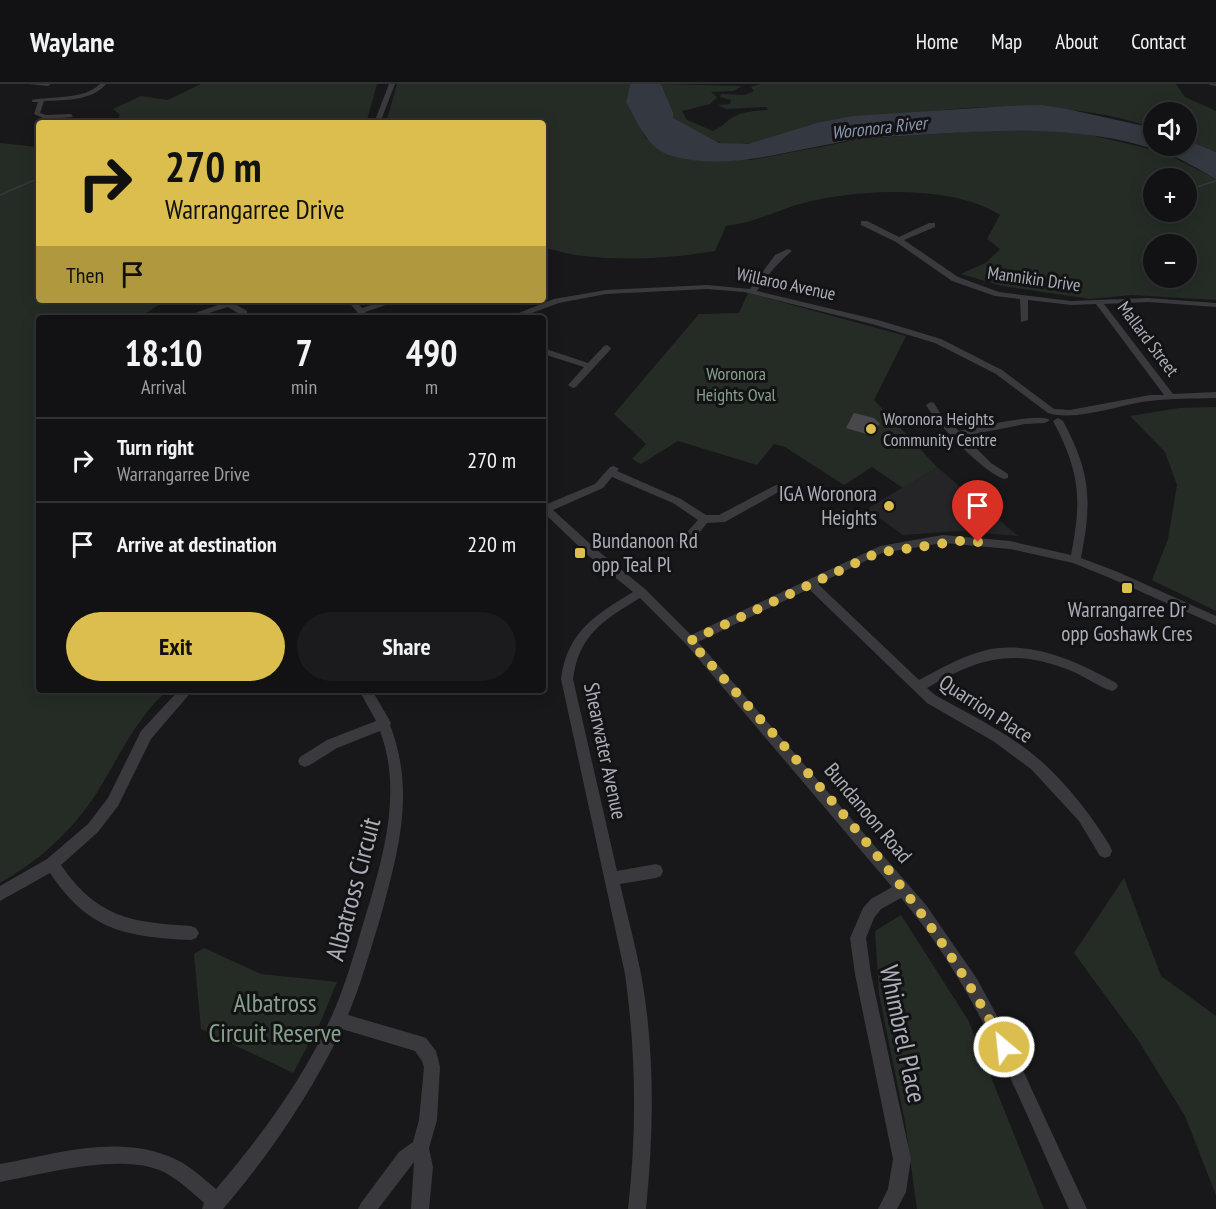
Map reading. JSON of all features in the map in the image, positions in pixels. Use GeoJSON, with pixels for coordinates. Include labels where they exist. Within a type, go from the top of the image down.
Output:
{"type":"FeatureCollection","features":[{"type":"Feature","properties":{"kind":"street"},"geometry":{"type":"LineString","coordinates":[[31,84],[48,84]]}},
{"type":"Feature","properties":{"kind":"street"},"geometry":{"type":"LineString","coordinates":[[34,101],[95,92],[103,84]]}},
{"type":"Feature","properties":{"kind":"street"},"geometry":{"type":"LineString","coordinates":[[378,120],[392,84]]}},
{"type":"Feature","properties":{"kind":"street"},"geometry":{"type":"LineString","coordinates":[[42,100],[38,114],[45,117],[71,116]]}},
{"type":"Feature","properties":{"kind":"street","name":"Mannikin Drive"},"geometry":{"type":"LineString","coordinates":[[864,223],[900,240],[955,279],[987,291],[1024,298],[1100,304],[1148,300],[1213,305]]}},
{"type":"Feature","properties":{"kind":"street"},"geometry":{"type":"LineString","coordinates":[[900,240],[932,225]]}},
{"type":"Feature","properties":{"kind":"street"},"geometry":{"type":"LineString","coordinates":[[752,292],[778,257],[788,251]]}},
{"type":"Feature","properties":{"kind":"street","name":"Willaroo Avenue"},"geometry":{"type":"LineString","coordinates":[[518,315],[557,301],[606,292],[707,287],[752,292],[875,322],[938,341],[999,372],[1048,415],[1064,435],[1079,465],[1085,497],[1084,519],[1074,560]]}},
{"type":"Feature","properties":{"kind":"street"},"geometry":{"type":"LineString","coordinates":[[1024,298],[1024,320]]}},
{"type":"Feature","properties":{"kind":"street"},"geometry":{"type":"LineString","coordinates":[[196,315],[235,303]]}},
{"type":"Feature","properties":{"kind":"street"},"geometry":{"type":"LineString","coordinates":[[362,314],[390,303]]}},
{"type":"Feature","properties":{"kind":"street","name":"Mallard Street"},"geometry":{"type":"LineString","coordinates":[[1100,304],[1169,395]]}},
{"type":"Feature","properties":{"kind":"street"},"geometry":{"type":"LineString","coordinates":[[231,305],[244,313]]}},
{"type":"Feature","properties":{"kind":"street"},"geometry":{"type":"LineString","coordinates":[[1213,305],[1216,313]]}},
{"type":"Feature","properties":{"kind":"street"},"geometry":{"type":"LineString","coordinates":[[573,385],[607,348]]}},
{"type":"Feature","properties":{"kind":"street"},"geometry":{"type":"LineString","coordinates":[[546,352],[589,366]]}},
{"type":"Feature","properties":{"kind":"street"},"geometry":{"type":"LineString","coordinates":[[956,435],[1048,415],[1169,395],[1216,395]]}},
{"type":"Feature","properties":{"kind":"street"},"geometry":{"type":"LineString","coordinates":[[931,405],[936,414],[956,435],[987,465],[1004,476]]}},
{"type":"Feature","properties":{"kind":"street"},"geometry":{"type":"LineString","coordinates":[[546,507],[599,486],[613,471],[677,501],[704,519],[721,519],[780,487]]}},
{"type":"Feature","properties":{"kind":"street","name":"Bundanoon Road"},"geometry":{"type":"LineString","coordinates":[[546,510],[593,553],[641,592],[690,641],[904,888],[948,949],[996,1031],[1078,1209]]}},
{"type":"Feature","properties":{"kind":"street"},"geometry":{"type":"LineString","coordinates":[[681,540],[692,534],[704,519]]}},
{"type":"Feature","properties":{"kind":"street"},"geometry":{"type":"LineString","coordinates":[[690,641],[877,553],[960,541],[1010,545],[1074,560],[1114,575],[1216,621]]}},
{"type":"Feature","properties":{"kind":"street","name":"Quarrion Place"},"geometry":{"type":"LineString","coordinates":[[810,583],[918,687],[942,707],[998,737],[1036,765],[1084,817],[1105,851]]}},
{"type":"Feature","properties":{"kind":"street","name":"Shearwater Avenue"},"geometry":{"type":"LineString","coordinates":[[637,1209],[644,1123],[642,1044],[633,974],[570,696],[568,665],[573,649],[589,627],[641,592]]}},
{"type":"Feature","properties":{"kind":"street"},"geometry":{"type":"LineString","coordinates":[[918,687],[967,660],[1006,654],[1058,660],[1085,670],[1112,686]]}},
{"type":"Feature","properties":{"kind":"street"},"geometry":{"type":"LineString","coordinates":[[0,894],[52,864],[81,842],[103,816],[120,788],[146,735],[184,693]]}},
{"type":"Feature","properties":{"kind":"street","name":"Albatross Circuit"},"geometry":{"type":"LineString","coordinates":[[214,1206],[280,1121],[302,1087],[338,1020],[361,956],[395,834],[399,790],[394,754],[385,723],[367,693]]}},
{"type":"Feature","properties":{"kind":"street"},"geometry":{"type":"LineString","coordinates":[[305,761],[332,744],[385,723]]}},
{"type":"Feature","properties":{"kind":"street"},"geometry":{"type":"LineString","coordinates":[[52,864],[75,896],[105,916],[137,928],[190,933]]}},
{"type":"Feature","properties":{"kind":"street"},"geometry":{"type":"LineString","coordinates":[[612,879],[656,871]]}},
{"type":"Feature","properties":{"kind":"street","name":"Whimbrel Place"},"geometry":{"type":"LineString","coordinates":[[887,1209],[897,1192],[902,1159],[863,974],[858,938],[861,927],[872,908],[904,888]]}},
{"type":"Feature","properties":{"kind":"street"},"geometry":{"type":"LineString","coordinates":[[338,1020],[414,1041],[426,1050],[432,1067],[428,1120],[420,1148],[424,1167],[420,1209]]}},
{"type":"Feature","properties":{"kind":"street"},"geometry":{"type":"LineString","coordinates":[[368,1209],[405,1158],[420,1148]]}},
{"type":"Feature","properties":{"kind":"street"},"geometry":{"type":"LineString","coordinates":[[0,1173],[109,1155],[136,1157],[160,1162],[181,1172],[214,1206]]}},
{"type":"Feature","properties":{"kind":"shaded area"},"geometry":{"type":"Polygon","coordinates":[[[937,467],[1018,536],[959,531],[903,535],[867,509],[937,467]]]}},
{"type":"Feature","properties":{"kind":"green space"},"geometry":{"type":"Polygon","coordinates":[[[201,84],[377,84],[367,120],[117,120],[120,115],[113,109],[141,96],[168,100],[201,84]]]}},
{"type":"Feature","properties":{"kind":"green space"},"geometry":{"type":"Polygon","coordinates":[[[397,84],[630,84],[626,102],[646,139],[751,160],[861,139],[993,130],[1086,134],[1143,147],[1143,156],[1171,156],[1194,168],[1143,168],[1143,222],[1197,222],[1197,169],[1216,179],[1216,300],[1132,295],[1090,299],[1002,286],[961,274],[987,262],[1000,249],[987,239],[1000,215],[980,205],[929,194],[900,192],[844,195],[796,205],[753,220],[726,226],[715,251],[645,258],[610,258],[571,254],[546,248],[546,120],[387,120],[397,84]]]}},
{"type":"Feature","properties":{"kind":"green space"},"geometry":{"type":"Polygon","coordinates":[[[661,84],[742,86],[734,91],[711,92],[717,97],[710,104],[682,111],[687,120],[713,131],[737,115],[768,110],[766,107],[726,109],[718,105],[730,104],[731,100],[720,97],[721,94],[745,95],[754,91],[751,87],[760,84],[1176,84],[1185,97],[1196,102],[1143,102],[1143,125],[1081,111],[1043,108],[963,108],[886,117],[768,141],[735,144],[721,143],[703,136],[672,118],[673,112],[661,84]]]}},
{"type":"Feature","properties":{"kind":"green space"},"geometry":{"type":"Polygon","coordinates":[[[1197,102],[1216,111],[1216,152],[1197,144],[1197,102]]]}},
{"type":"Feature","properties":{"kind":"green space"},"geometry":{"type":"Polygon","coordinates":[[[0,143],[36,147],[36,303],[162,303],[144,315],[36,315],[36,693],[165,693],[135,728],[92,800],[73,825],[39,857],[0,883],[0,143]]]}},
{"type":"Feature","properties":{"kind":"green space","name":"Woronora Heights Oval"},"geometry":{"type":"Polygon","coordinates":[[[748,293],[906,336],[874,400],[937,467],[903,488],[872,467],[844,485],[785,447],[774,444],[757,465],[678,441],[641,464],[632,459],[646,444],[614,414],[699,314],[739,313],[748,293]]]}},
{"type":"Feature","properties":{"kind":"green space"},"geometry":{"type":"Polygon","coordinates":[[[1216,407],[1216,611],[1152,580],[1168,539],[1177,485],[1165,452],[1130,416],[1179,408],[1216,407]]]}},
{"type":"Feature","properties":{"kind":"green space"},"geometry":{"type":"Polygon","coordinates":[[[1124,878],[1161,976],[1216,1016],[1216,1195],[1185,1116],[1138,1040],[1074,953],[1124,878]]]}},
{"type":"Feature","properties":{"kind":"green space"},"geometry":{"type":"Polygon","coordinates":[[[901,915],[968,1020],[1044,1209],[917,1209],[905,1122],[879,994],[875,931],[901,915]]]}},
{"type":"Feature","properties":{"kind":"green space","name":"Albatross Circuit Reserve"},"geometry":{"type":"Polygon","coordinates":[[[204,948],[261,974],[337,982],[320,1023],[293,1073],[201,1029],[194,954],[204,948]]]}},
{"type":"Feature","properties":{"kind":"water","name":"Woronora River"},"geometry":{"type":"Polygon","coordinates":[[[630,84],[661,84],[673,112],[673,118],[719,143],[748,144],[817,123],[853,116],[1041,105],[1143,126],[1143,147],[1107,138],[1049,131],[991,131],[861,139],[742,160],[718,162],[663,153],[656,148],[639,126],[626,102],[630,84]]]}},
{"type":"Feature","properties":{"kind":"water","name":"Woronora River"},"geometry":{"type":"Polygon","coordinates":[[[1197,144],[1216,152],[1216,179],[1197,168],[1172,156],[1197,156],[1197,144]]]}},
{"type":"Feature","properties":{"kind":"building"},"geometry":{"type":"Polygon","coordinates":[[[854,413],[874,418],[880,424],[866,434],[846,428],[854,413]]]}},
{"type":"Feature","properties":{"kind":"waterway"},"geometry":{"type":"LineString","coordinates":[[0,195],[36,179]]}},
{"type":"Feature","properties":{"kind":"waterway"},"geometry":{"type":"LineString","coordinates":[[1197,187],[1216,181]]}},
{"type":"Feature","properties":{"kind":"place","name":"Woronora Heights Community Centre"},"geometry":{"type":"Point","coordinates":[871,429]}},
{"type":"Feature","properties":{"kind":"place","name":"IGA Woronora Heights"},"geometry":{"type":"Point","coordinates":[889,506]}},
{"type":"Feature","properties":{"kind":"place","name":"Bundanoon Rd opp Teal Pl"},"geometry":{"type":"Point","coordinates":[580,553]}},
{"type":"Feature","properties":{"kind":"place","name":"Warrangarree Dr opp Goshawk Cres"},"geometry":{"type":"Point","coordinates":[1127,588]}},
{"type":"Feature","properties":{"kind":"route"},"geometry":{"type":"LineString","coordinates":[[978,542],[960,541],[901,549],[883,554],[877,553],[855,561],[690,641],[904,888],[971,985],[1004,1047]]}}]}
